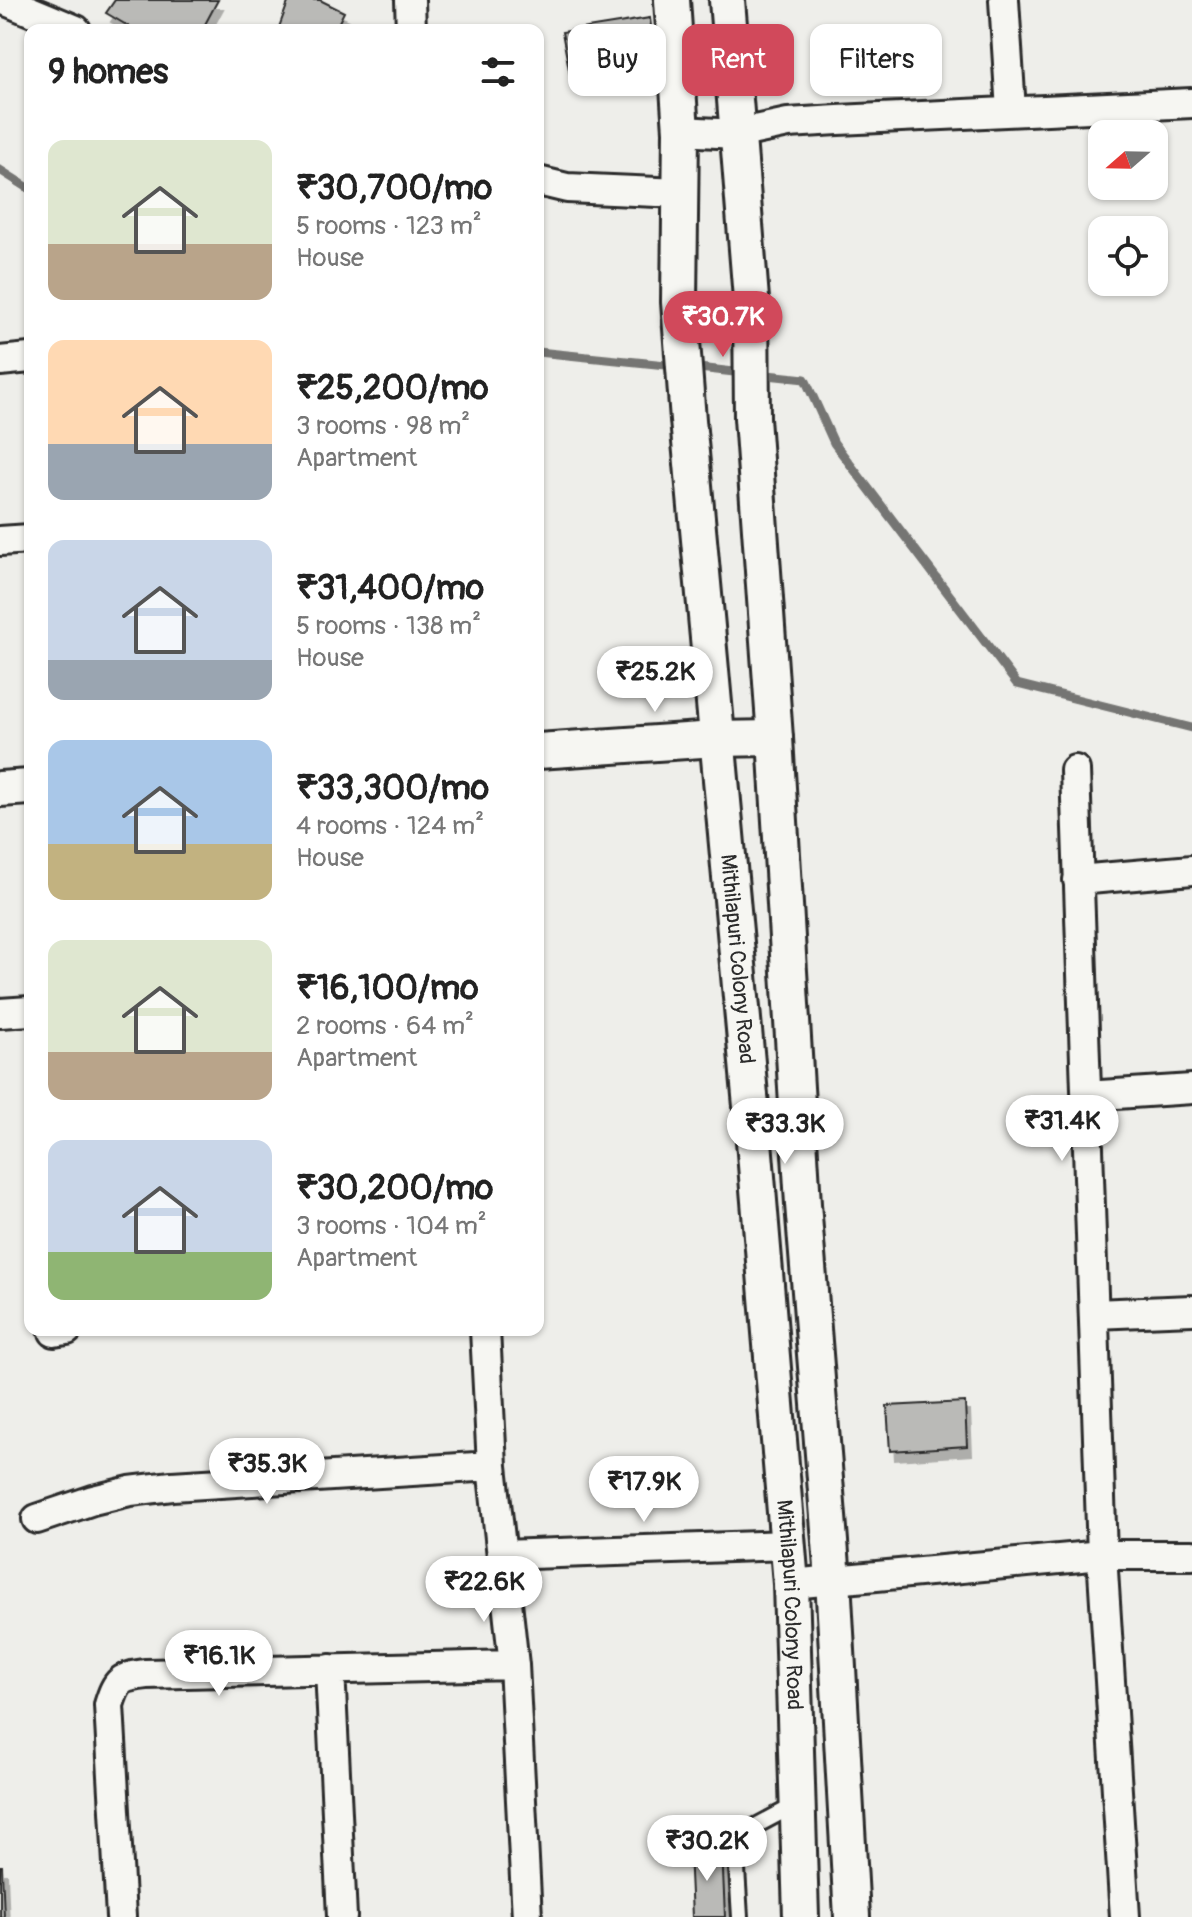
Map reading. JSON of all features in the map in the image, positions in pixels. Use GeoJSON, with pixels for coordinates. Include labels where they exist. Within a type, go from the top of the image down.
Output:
{"type":"FeatureCollection","features":[{"type":"Feature","properties":{"kind":"street"},"geometry":{"type":"LineString","coordinates":[[4,0],[62,24]]}},
{"type":"Feature","properties":{"kind":"street"},"geometry":{"type":"LineString","coordinates":[[410,0],[411,24]]}},
{"type":"Feature","properties":{"kind":"street","name":"Mithilapuri Colony Road"},"geometry":{"type":"LineString","coordinates":[[672,0],[681,131],[679,302],[791,1584],[801,1917]]}},
{"type":"Feature","properties":{"kind":"street","name":"Mithilapuri Colony Road"},"geometry":{"type":"LineString","coordinates":[[727,0],[751,299],[752,418],[803,1204],[833,1579],[852,1917]]}},
{"type":"Feature","properties":{"kind":"street"},"geometry":{"type":"LineString","coordinates":[[1004,0],[1011,111]]}},
{"type":"Feature","properties":{"kind":"street"},"geometry":{"type":"LineString","coordinates":[[681,131],[736,134],[788,123],[1192,103]]}},
{"type":"Feature","properties":{"kind":"street"},"geometry":{"type":"LineString","coordinates":[[544,182],[567,188],[680,193]]}},
{"type":"Feature","properties":{"kind":"street"},"geometry":{"type":"LineString","coordinates":[[0,361],[24,359]]}},
{"type":"Feature","properties":{"kind":"street"},"geometry":{"type":"LineString","coordinates":[[0,541],[24,539]]}},
{"type":"Feature","properties":{"kind":"street"},"geometry":{"type":"LineString","coordinates":[[544,751],[775,738]]}},
{"type":"Feature","properties":{"kind":"street"},"geometry":{"type":"LineString","coordinates":[[1075,770],[1102,1555],[1125,1917]]}},
{"type":"Feature","properties":{"kind":"street"},"geometry":{"type":"LineString","coordinates":[[0,789],[24,787]]}},
{"type":"Feature","properties":{"kind":"street"},"geometry":{"type":"LineString","coordinates":[[1078,880],[1192,870]]}},
{"type":"Feature","properties":{"kind":"street"},"geometry":{"type":"LineString","coordinates":[[0,1013],[24,1011]]}},
{"type":"Feature","properties":{"kind":"street"},"geometry":{"type":"LineString","coordinates":[[1086,1096],[1192,1089]]}},
{"type":"Feature","properties":{"kind":"street"},"geometry":{"type":"LineString","coordinates":[[1094,1314],[1192,1310]]}},
{"type":"Feature","properties":{"kind":"street"},"geometry":{"type":"LineString","coordinates":[[485,1336],[492,1466],[514,1665],[527,1917]]}},
{"type":"Feature","properties":{"kind":"street"},"geometry":{"type":"LineString","coordinates":[[37,1519],[93,1500],[130,1491],[172,1486],[492,1466]]}},
{"type":"Feature","properties":{"kind":"street"},"geometry":{"type":"LineString","coordinates":[[502,1555],[788,1545]]}},
{"type":"Feature","properties":{"kind":"street"},"geometry":{"type":"LineString","coordinates":[[791,1584],[1102,1555],[1192,1555]]}},
{"type":"Feature","properties":{"kind":"street"},"geometry":{"type":"LineString","coordinates":[[121,1917],[109,1705],[114,1689],[126,1677],[514,1665]]}},
{"type":"Feature","properties":{"kind":"street"},"geometry":{"type":"LineString","coordinates":[[330,1669],[342,1917]]}},
{"type":"Feature","properties":{"kind":"lane"},"geometry":{"type":"LineString","coordinates":[[740,1917],[735,1837],[797,1804]]}},
{"type":"Feature","properties":{"kind":"building"},"geometry":{"type":"Polygon","coordinates":[[[115,0],[218,0],[205,24],[125,24],[106,13],[115,0]]]}},
{"type":"Feature","properties":{"kind":"building"},"geometry":{"type":"Polygon","coordinates":[[[289,0],[320,0],[344,12],[338,24],[280,24],[289,0]]]}},
{"type":"Feature","properties":{"kind":"building"},"geometry":{"type":"Polygon","coordinates":[[[650,18],[651,24],[612,24],[650,18]]]}},
{"type":"Feature","properties":{"kind":"building"},"geometry":{"type":"Polygon","coordinates":[[[568,31],[568,64],[562,32],[568,31]]]}},
{"type":"Feature","properties":{"kind":"building"},"geometry":{"type":"Polygon","coordinates":[[[965,1402],[967,1446],[890,1451],[887,1406],[965,1402]]]}},
{"type":"Feature","properties":{"kind":"building"},"geometry":{"type":"Polygon","coordinates":[[[722,1848],[725,1917],[692,1917],[689,1850],[722,1848]]]}},
{"type":"Feature","properties":{"kind":"building"},"geometry":{"type":"Polygon","coordinates":[[[2,1866],[4,1917],[0,1917],[2,1866]]]}},
{"type":"Feature","properties":{"kind":"waterway"},"geometry":{"type":"LineString","coordinates":[[0,170],[24,185]]}},
{"type":"Feature","properties":{"kind":"waterway"},"geometry":{"type":"LineString","coordinates":[[544,353],[676,366]]}},
{"type":"Feature","properties":{"kind":"waterway"},"geometry":{"type":"LineString","coordinates":[[690,367],[743,373]]}},
{"type":"Feature","properties":{"kind":"waterway"},"geometry":{"type":"LineString","coordinates":[[758,374],[805,379],[834,443],[1017,684],[1192,728]]}}]}
